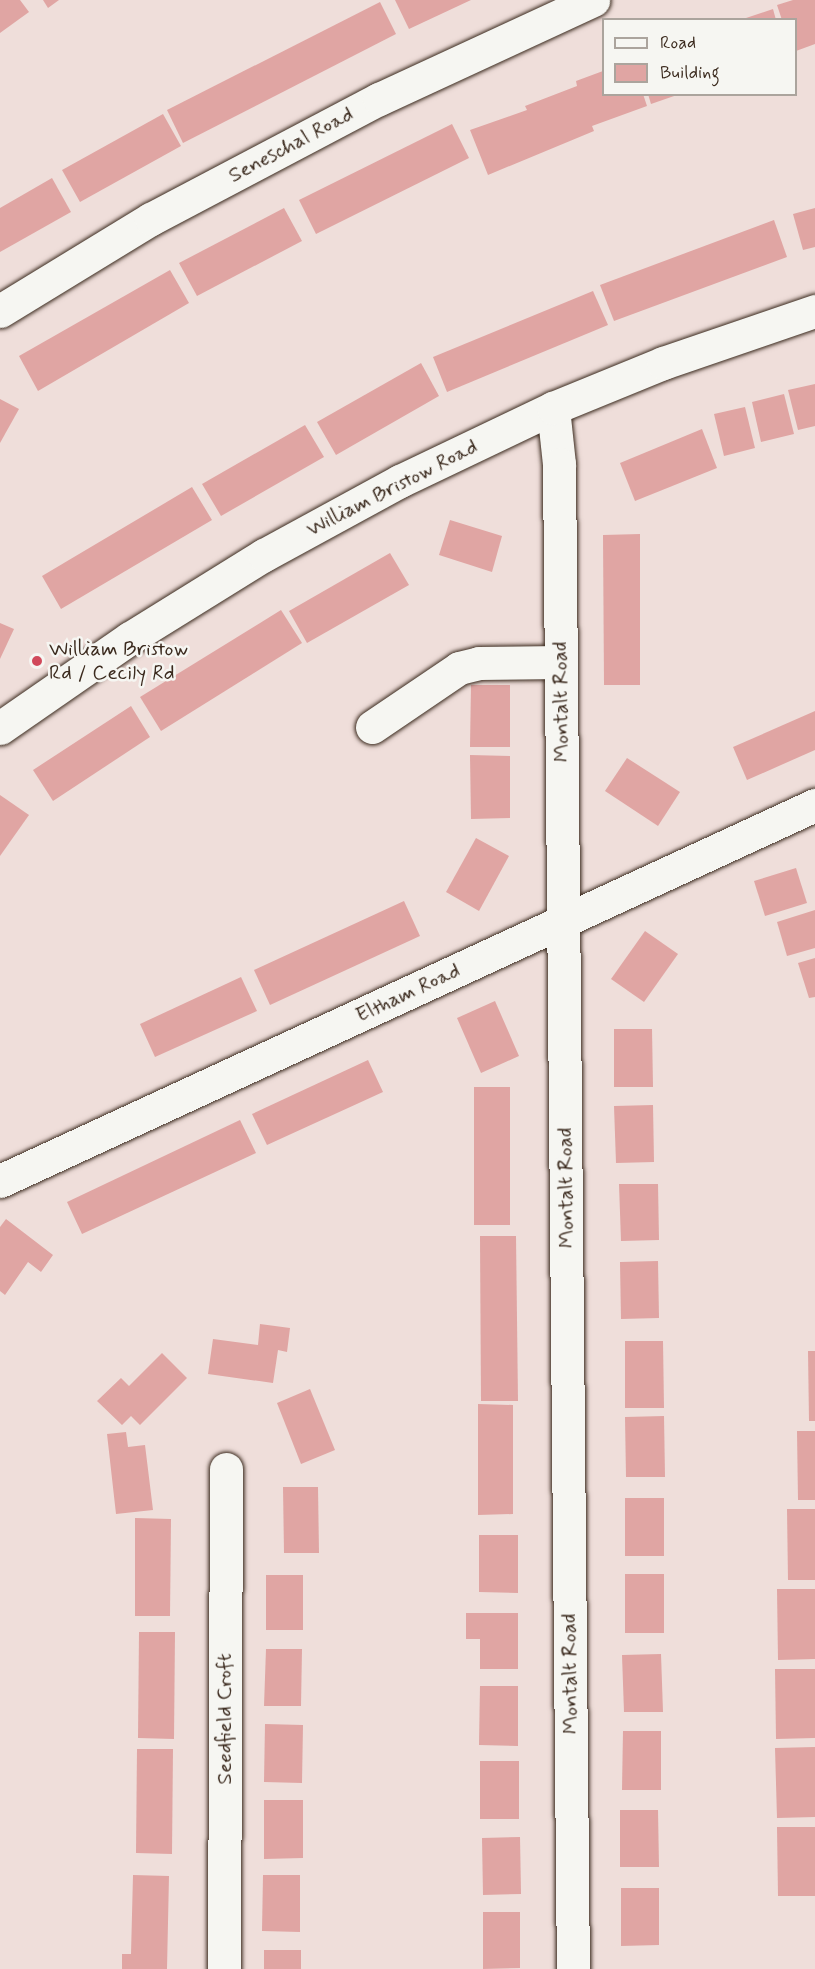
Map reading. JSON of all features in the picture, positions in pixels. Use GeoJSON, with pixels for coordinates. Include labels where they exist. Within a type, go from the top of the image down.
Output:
{"type":"FeatureCollection","features":[{"type":"Feature","properties":{"kind":"street","name":"Seneschal Road"},"geometry":{"type":"LineString","coordinates":[[0,311],[151,219],[327,126],[543,20],[593,0]]}},
{"type":"Feature","properties":{"kind":"street","name":"William Bristow Road"},"geometry":{"type":"LineString","coordinates":[[0,728],[130,638],[264,555],[400,481],[553,408],[663,363],[815,311]]}},
{"type":"Feature","properties":{"kind":"street","name":"Montalt Road"},"geometry":{"type":"LineString","coordinates":[[553,408],[559,464],[573,1969]]}},
{"type":"Feature","properties":{"kind":"street"},"geometry":{"type":"LineString","coordinates":[[372,727],[459,668],[479,663],[561,662]]}},
{"type":"Feature","properties":{"kind":"street","name":"Eltham Road"},"geometry":{"type":"LineString","coordinates":[[0,1181],[815,805]]}},
{"type":"Feature","properties":{"kind":"street","name":"Seedfield Croft"},"geometry":{"type":"LineString","coordinates":[[224,1969],[226,1469]]}},
{"type":"Feature","properties":{"kind":"building"},"geometry":{"type":"Polygon","coordinates":[[[0,0],[20,0],[29,12],[0,33],[0,0]]]}},
{"type":"Feature","properties":{"kind":"building"},"geometry":{"type":"Polygon","coordinates":[[[43,0],[59,0],[48,8],[43,0]]]}},
{"type":"Feature","properties":{"kind":"building"},"geometry":{"type":"Polygon","coordinates":[[[395,0],[471,0],[409,29],[395,0]]]}},
{"type":"Feature","properties":{"kind":"building"},"geometry":{"type":"Polygon","coordinates":[[[793,0],[815,0],[815,44],[797,51],[797,18],[781,18],[777,5],[793,0]]]}},
{"type":"Feature","properties":{"kind":"building"},"geometry":{"type":"Polygon","coordinates":[[[380,2],[396,34],[183,143],[167,110],[380,2]]]}},
{"type":"Feature","properties":{"kind":"building"},"geometry":{"type":"Polygon","coordinates":[[[773,9],[775,18],[746,18],[773,9]]]}},
{"type":"Feature","properties":{"kind":"building"},"geometry":{"type":"Polygon","coordinates":[[[602,71],[602,96],[644,96],[647,106],[592,126],[594,131],[488,175],[470,130],[527,110],[525,106],[577,86],[576,81],[602,71]]]}},
{"type":"Feature","properties":{"kind":"building"},"geometry":{"type":"Polygon","coordinates":[[[649,96],[674,96],[651,104],[649,96]]]}},
{"type":"Feature","properties":{"kind":"building"},"geometry":{"type":"Polygon","coordinates":[[[163,114],[181,146],[80,202],[62,170],[163,114]]]}},
{"type":"Feature","properties":{"kind":"building"},"geometry":{"type":"Polygon","coordinates":[[[452,124],[469,158],[316,234],[299,200],[452,124]]]}},
{"type":"Feature","properties":{"kind":"building"},"geometry":{"type":"Polygon","coordinates":[[[52,178],[71,212],[0,252],[0,208],[52,178]]]}},
{"type":"Feature","properties":{"kind":"building"},"geometry":{"type":"Polygon","coordinates":[[[284,208],[302,241],[197,296],[179,263],[284,208]]]}},
{"type":"Feature","properties":{"kind":"building"},"geometry":{"type":"Polygon","coordinates":[[[815,208],[815,247],[803,250],[793,214],[815,208]]]}},
{"type":"Feature","properties":{"kind":"building"},"geometry":{"type":"Polygon","coordinates":[[[774,220],[787,257],[614,321],[600,285],[774,220]]]}},
{"type":"Feature","properties":{"kind":"building"},"geometry":{"type":"Polygon","coordinates":[[[170,270],[189,303],[38,391],[19,356],[170,270]]]}},
{"type":"Feature","properties":{"kind":"building"},"geometry":{"type":"Polygon","coordinates":[[[593,291],[608,325],[447,392],[433,357],[593,291]]]}},
{"type":"Feature","properties":{"kind":"building"},"geometry":{"type":"Polygon","coordinates":[[[421,363],[439,396],[336,455],[317,422],[421,363]]]}},
{"type":"Feature","properties":{"kind":"building"},"geometry":{"type":"Polygon","coordinates":[[[815,384],[815,426],[798,430],[788,390],[815,384]]]}},
{"type":"Feature","properties":{"kind":"building"},"geometry":{"type":"Polygon","coordinates":[[[784,394],[794,434],[761,442],[752,402],[784,394]]]}},
{"type":"Feature","properties":{"kind":"building"},"geometry":{"type":"Polygon","coordinates":[[[0,399],[19,409],[0,443],[0,399]]]}},
{"type":"Feature","properties":{"kind":"building"},"geometry":{"type":"Polygon","coordinates":[[[745,407],[755,448],[724,456],[714,414],[745,407]]]}},
{"type":"Feature","properties":{"kind":"building"},"geometry":{"type":"Polygon","coordinates":[[[305,425],[324,457],[221,516],[202,484],[305,425]]]}},
{"type":"Feature","properties":{"kind":"building"},"geometry":{"type":"Polygon","coordinates":[[[702,429],[717,468],[635,501],[620,463],[702,429]]]}},
{"type":"Feature","properties":{"kind":"building"},"geometry":{"type":"Polygon","coordinates":[[[192,487],[212,520],[61,609],[42,576],[192,487]]]}},
{"type":"Feature","properties":{"kind":"building"},"geometry":{"type":"Polygon","coordinates":[[[450,520],[502,536],[492,572],[439,555],[450,520]]]}},
{"type":"Feature","properties":{"kind":"building"},"geometry":{"type":"Polygon","coordinates":[[[640,534],[640,685],[604,685],[603,535],[640,534]]]}},
{"type":"Feature","properties":{"kind":"building"},"geometry":{"type":"Polygon","coordinates":[[[390,553],[409,585],[307,643],[289,611],[390,553]]]}},
{"type":"Feature","properties":{"kind":"building"},"geometry":{"type":"Polygon","coordinates":[[[281,610],[302,643],[161,731],[140,697],[281,610]]]}},
{"type":"Feature","properties":{"kind":"building"},"geometry":{"type":"Polygon","coordinates":[[[0,623],[14,629],[0,659],[0,623]]]}},
{"type":"Feature","properties":{"kind":"building"},"geometry":{"type":"Polygon","coordinates":[[[471,685],[510,685],[510,747],[470,747],[471,685]]]}},
{"type":"Feature","properties":{"kind":"building"},"geometry":{"type":"Polygon","coordinates":[[[131,706],[150,737],[53,801],[33,770],[131,706]]]}},
{"type":"Feature","properties":{"kind":"building"},"geometry":{"type":"Polygon","coordinates":[[[815,711],[815,750],[747,780],[733,747],[815,711]]]}},
{"type":"Feature","properties":{"kind":"building"},"geometry":{"type":"Polygon","coordinates":[[[470,755],[510,756],[510,818],[471,819],[470,755]]]}},
{"type":"Feature","properties":{"kind":"building"},"geometry":{"type":"Polygon","coordinates":[[[627,758],[680,792],[658,826],[605,791],[627,758]]]}},
{"type":"Feature","properties":{"kind":"building"},"geometry":{"type":"Polygon","coordinates":[[[0,795],[29,815],[0,856],[0,795]]]}},
{"type":"Feature","properties":{"kind":"building"},"geometry":{"type":"Polygon","coordinates":[[[476,838],[509,856],[479,911],[446,892],[476,838]]]}},
{"type":"Feature","properties":{"kind":"building"},"geometry":{"type":"Polygon","coordinates":[[[796,868],[807,903],[765,916],[754,881],[796,868]]]}},
{"type":"Feature","properties":{"kind":"building"},"geometry":{"type":"Polygon","coordinates":[[[404,901],[420,936],[270,1005],[254,970],[404,901]]]}},
{"type":"Feature","properties":{"kind":"building"},"geometry":{"type":"Polygon","coordinates":[[[815,910],[815,948],[787,956],[777,922],[815,910]]]}},
{"type":"Feature","properties":{"kind":"building"},"geometry":{"type":"Polygon","coordinates":[[[645,931],[678,954],[644,1002],[611,979],[645,931]]]}},
{"type":"Feature","properties":{"kind":"building"},"geometry":{"type":"Polygon","coordinates":[[[815,958],[815,997],[809,998],[798,963],[815,958]]]}},
{"type":"Feature","properties":{"kind":"building"},"geometry":{"type":"Polygon","coordinates":[[[241,977],[257,1011],[155,1057],[140,1024],[241,977]]]}},
{"type":"Feature","properties":{"kind":"building"},"geometry":{"type":"Polygon","coordinates":[[[495,1001],[519,1056],[481,1073],[457,1018],[495,1001]]]}},
{"type":"Feature","properties":{"kind":"building"},"geometry":{"type":"Polygon","coordinates":[[[614,1029],[652,1029],[653,1087],[614,1087],[614,1029]]]}},
{"type":"Feature","properties":{"kind":"building"},"geometry":{"type":"Polygon","coordinates":[[[368,1060],[383,1092],[267,1145],[252,1114],[368,1060]]]}},
{"type":"Feature","properties":{"kind":"building"},"geometry":{"type":"Polygon","coordinates":[[[474,1087],[510,1087],[510,1225],[474,1225],[474,1087]]]}},
{"type":"Feature","properties":{"kind":"building"},"geometry":{"type":"Polygon","coordinates":[[[653,1105],[654,1162],[616,1163],[614,1106],[653,1105]]]}},
{"type":"Feature","properties":{"kind":"building"},"geometry":{"type":"Polygon","coordinates":[[[240,1120],[256,1153],[82,1234],[67,1202],[240,1120]]]}},
{"type":"Feature","properties":{"kind":"building"},"geometry":{"type":"Polygon","coordinates":[[[619,1184],[658,1184],[659,1240],[621,1241],[619,1184]]]}},
{"type":"Feature","properties":{"kind":"building"},"geometry":{"type":"Polygon","coordinates":[[[6,1219],[53,1255],[41,1272],[28,1262],[5,1295],[0,1291],[0,1227],[6,1219]]]}},
{"type":"Feature","properties":{"kind":"building"},"geometry":{"type":"Polygon","coordinates":[[[480,1236],[516,1236],[518,1401],[481,1401],[480,1236]]]}},
{"type":"Feature","properties":{"kind":"building"},"geometry":{"type":"Polygon","coordinates":[[[658,1261],[659,1318],[621,1319],[620,1262],[658,1261]]]}},
{"type":"Feature","properties":{"kind":"building"},"geometry":{"type":"Polygon","coordinates":[[[260,1324],[290,1328],[287,1352],[278,1350],[273,1383],[208,1374],[213,1339],[258,1345],[260,1324]]]}},
{"type":"Feature","properties":{"kind":"building"},"geometry":{"type":"Polygon","coordinates":[[[625,1341],[663,1341],[664,1408],[625,1408],[625,1341]]]}},
{"type":"Feature","properties":{"kind":"building"},"geometry":{"type":"Polygon","coordinates":[[[808,1351],[815,1351],[815,1421],[809,1421],[808,1351]]]}},
{"type":"Feature","properties":{"kind":"building"},"geometry":{"type":"Polygon","coordinates":[[[162,1353],[187,1378],[140,1425],[131,1416],[122,1425],[97,1401],[121,1378],[129,1386],[162,1353]]]}},
{"type":"Feature","properties":{"kind":"building"},"geometry":{"type":"Polygon","coordinates":[[[310,1389],[335,1450],[301,1464],[277,1403],[310,1389]]]}},
{"type":"Feature","properties":{"kind":"building"},"geometry":{"type":"Polygon","coordinates":[[[478,1404],[513,1405],[513,1514],[478,1515],[478,1404]]]}},
{"type":"Feature","properties":{"kind":"building"},"geometry":{"type":"Polygon","coordinates":[[[664,1416],[665,1477],[626,1477],[625,1417],[664,1416]]]}},
{"type":"Feature","properties":{"kind":"building"},"geometry":{"type":"Polygon","coordinates":[[[797,1431],[815,1431],[815,1500],[798,1500],[797,1431]]]}},
{"type":"Feature","properties":{"kind":"building"},"geometry":{"type":"Polygon","coordinates":[[[126,1432],[128,1447],[145,1445],[153,1510],[116,1514],[107,1434],[126,1432]]]}},
{"type":"Feature","properties":{"kind":"building"},"geometry":{"type":"Polygon","coordinates":[[[283,1487],[318,1487],[319,1553],[284,1553],[283,1487]]]}},
{"type":"Feature","properties":{"kind":"building"},"geometry":{"type":"Polygon","coordinates":[[[625,1498],[664,1498],[664,1556],[625,1556],[625,1498]]]}},
{"type":"Feature","properties":{"kind":"building"},"geometry":{"type":"Polygon","coordinates":[[[787,1509],[815,1509],[815,1580],[788,1580],[787,1509]]]}},
{"type":"Feature","properties":{"kind":"building"},"geometry":{"type":"Polygon","coordinates":[[[135,1518],[171,1519],[170,1616],[135,1616],[135,1518]]]}},
{"type":"Feature","properties":{"kind":"building"},"geometry":{"type":"Polygon","coordinates":[[[479,1535],[518,1535],[518,1593],[479,1592],[479,1535]]]}},
{"type":"Feature","properties":{"kind":"building"},"geometry":{"type":"Polygon","coordinates":[[[625,1574],[664,1574],[664,1633],[625,1633],[625,1574]]]}},
{"type":"Feature","properties":{"kind":"building"},"geometry":{"type":"Polygon","coordinates":[[[266,1575],[303,1575],[303,1630],[266,1630],[266,1575]]]}},
{"type":"Feature","properties":{"kind":"building"},"geometry":{"type":"Polygon","coordinates":[[[777,1589],[815,1589],[815,1659],[778,1660],[777,1589]]]}},
{"type":"Feature","properties":{"kind":"building"},"geometry":{"type":"Polygon","coordinates":[[[466,1613],[518,1613],[518,1669],[480,1669],[480,1639],[466,1639],[466,1613]]]}},
{"type":"Feature","properties":{"kind":"building"},"geometry":{"type":"Polygon","coordinates":[[[139,1632],[175,1632],[174,1739],[138,1738],[139,1632]]]}},
{"type":"Feature","properties":{"kind":"building"},"geometry":{"type":"Polygon","coordinates":[[[266,1649],[302,1649],[301,1706],[264,1706],[266,1649]]]}},
{"type":"Feature","properties":{"kind":"building"},"geometry":{"type":"Polygon","coordinates":[[[661,1654],[663,1712],[624,1712],[622,1655],[661,1654]]]}},
{"type":"Feature","properties":{"kind":"building"},"geometry":{"type":"Polygon","coordinates":[[[775,1669],[815,1669],[815,1738],[776,1739],[775,1669]]]}},
{"type":"Feature","properties":{"kind":"building"},"geometry":{"type":"Polygon","coordinates":[[[480,1686],[518,1686],[518,1746],[479,1745],[480,1686]]]}},
{"type":"Feature","properties":{"kind":"building"},"geometry":{"type":"Polygon","coordinates":[[[265,1724],[303,1725],[302,1783],[264,1782],[265,1724]]]}},
{"type":"Feature","properties":{"kind":"building"},"geometry":{"type":"Polygon","coordinates":[[[623,1731],[661,1731],[661,1790],[622,1790],[623,1731]]]}},
{"type":"Feature","properties":{"kind":"building"},"geometry":{"type":"Polygon","coordinates":[[[815,1747],[815,1817],[777,1818],[775,1748],[815,1747]]]}},
{"type":"Feature","properties":{"kind":"building"},"geometry":{"type":"Polygon","coordinates":[[[137,1749],[173,1749],[172,1854],[136,1853],[137,1749]]]}},
{"type":"Feature","properties":{"kind":"building"},"geometry":{"type":"Polygon","coordinates":[[[480,1761],[519,1761],[519,1819],[480,1819],[480,1761]]]}},
{"type":"Feature","properties":{"kind":"building"},"geometry":{"type":"Polygon","coordinates":[[[264,1800],[303,1800],[303,1858],[264,1859],[264,1800]]]}},
{"type":"Feature","properties":{"kind":"building"},"geometry":{"type":"Polygon","coordinates":[[[620,1810],[658,1810],[659,1867],[620,1867],[620,1810]]]}},
{"type":"Feature","properties":{"kind":"building"},"geometry":{"type":"Polygon","coordinates":[[[777,1827],[815,1827],[815,1896],[778,1896],[777,1827]]]}},
{"type":"Feature","properties":{"kind":"building"},"geometry":{"type":"Polygon","coordinates":[[[520,1837],[521,1894],[483,1895],[482,1838],[520,1837]]]}},
{"type":"Feature","properties":{"kind":"building"},"geometry":{"type":"Polygon","coordinates":[[[133,1875],[169,1876],[167,1969],[122,1969],[122,1954],[131,1954],[133,1875]]]}},
{"type":"Feature","properties":{"kind":"building"},"geometry":{"type":"Polygon","coordinates":[[[263,1875],[300,1875],[300,1932],[262,1931],[263,1875]]]}},
{"type":"Feature","properties":{"kind":"building"},"geometry":{"type":"Polygon","coordinates":[[[621,1888],[659,1888],[659,1945],[621,1946],[621,1888]]]}},
{"type":"Feature","properties":{"kind":"building"},"geometry":{"type":"Polygon","coordinates":[[[483,1912],[520,1912],[520,1968],[483,1969],[483,1912]]]}},
{"type":"Feature","properties":{"kind":"building"},"geometry":{"type":"Polygon","coordinates":[[[264,1950],[301,1950],[301,1969],[264,1969],[264,1950]]]}},
{"type":"Feature","properties":{"kind":"place","name":"William Bristow Rd / Cecily Rd"},"geometry":{"type":"Point","coordinates":[37,661]}}]}
